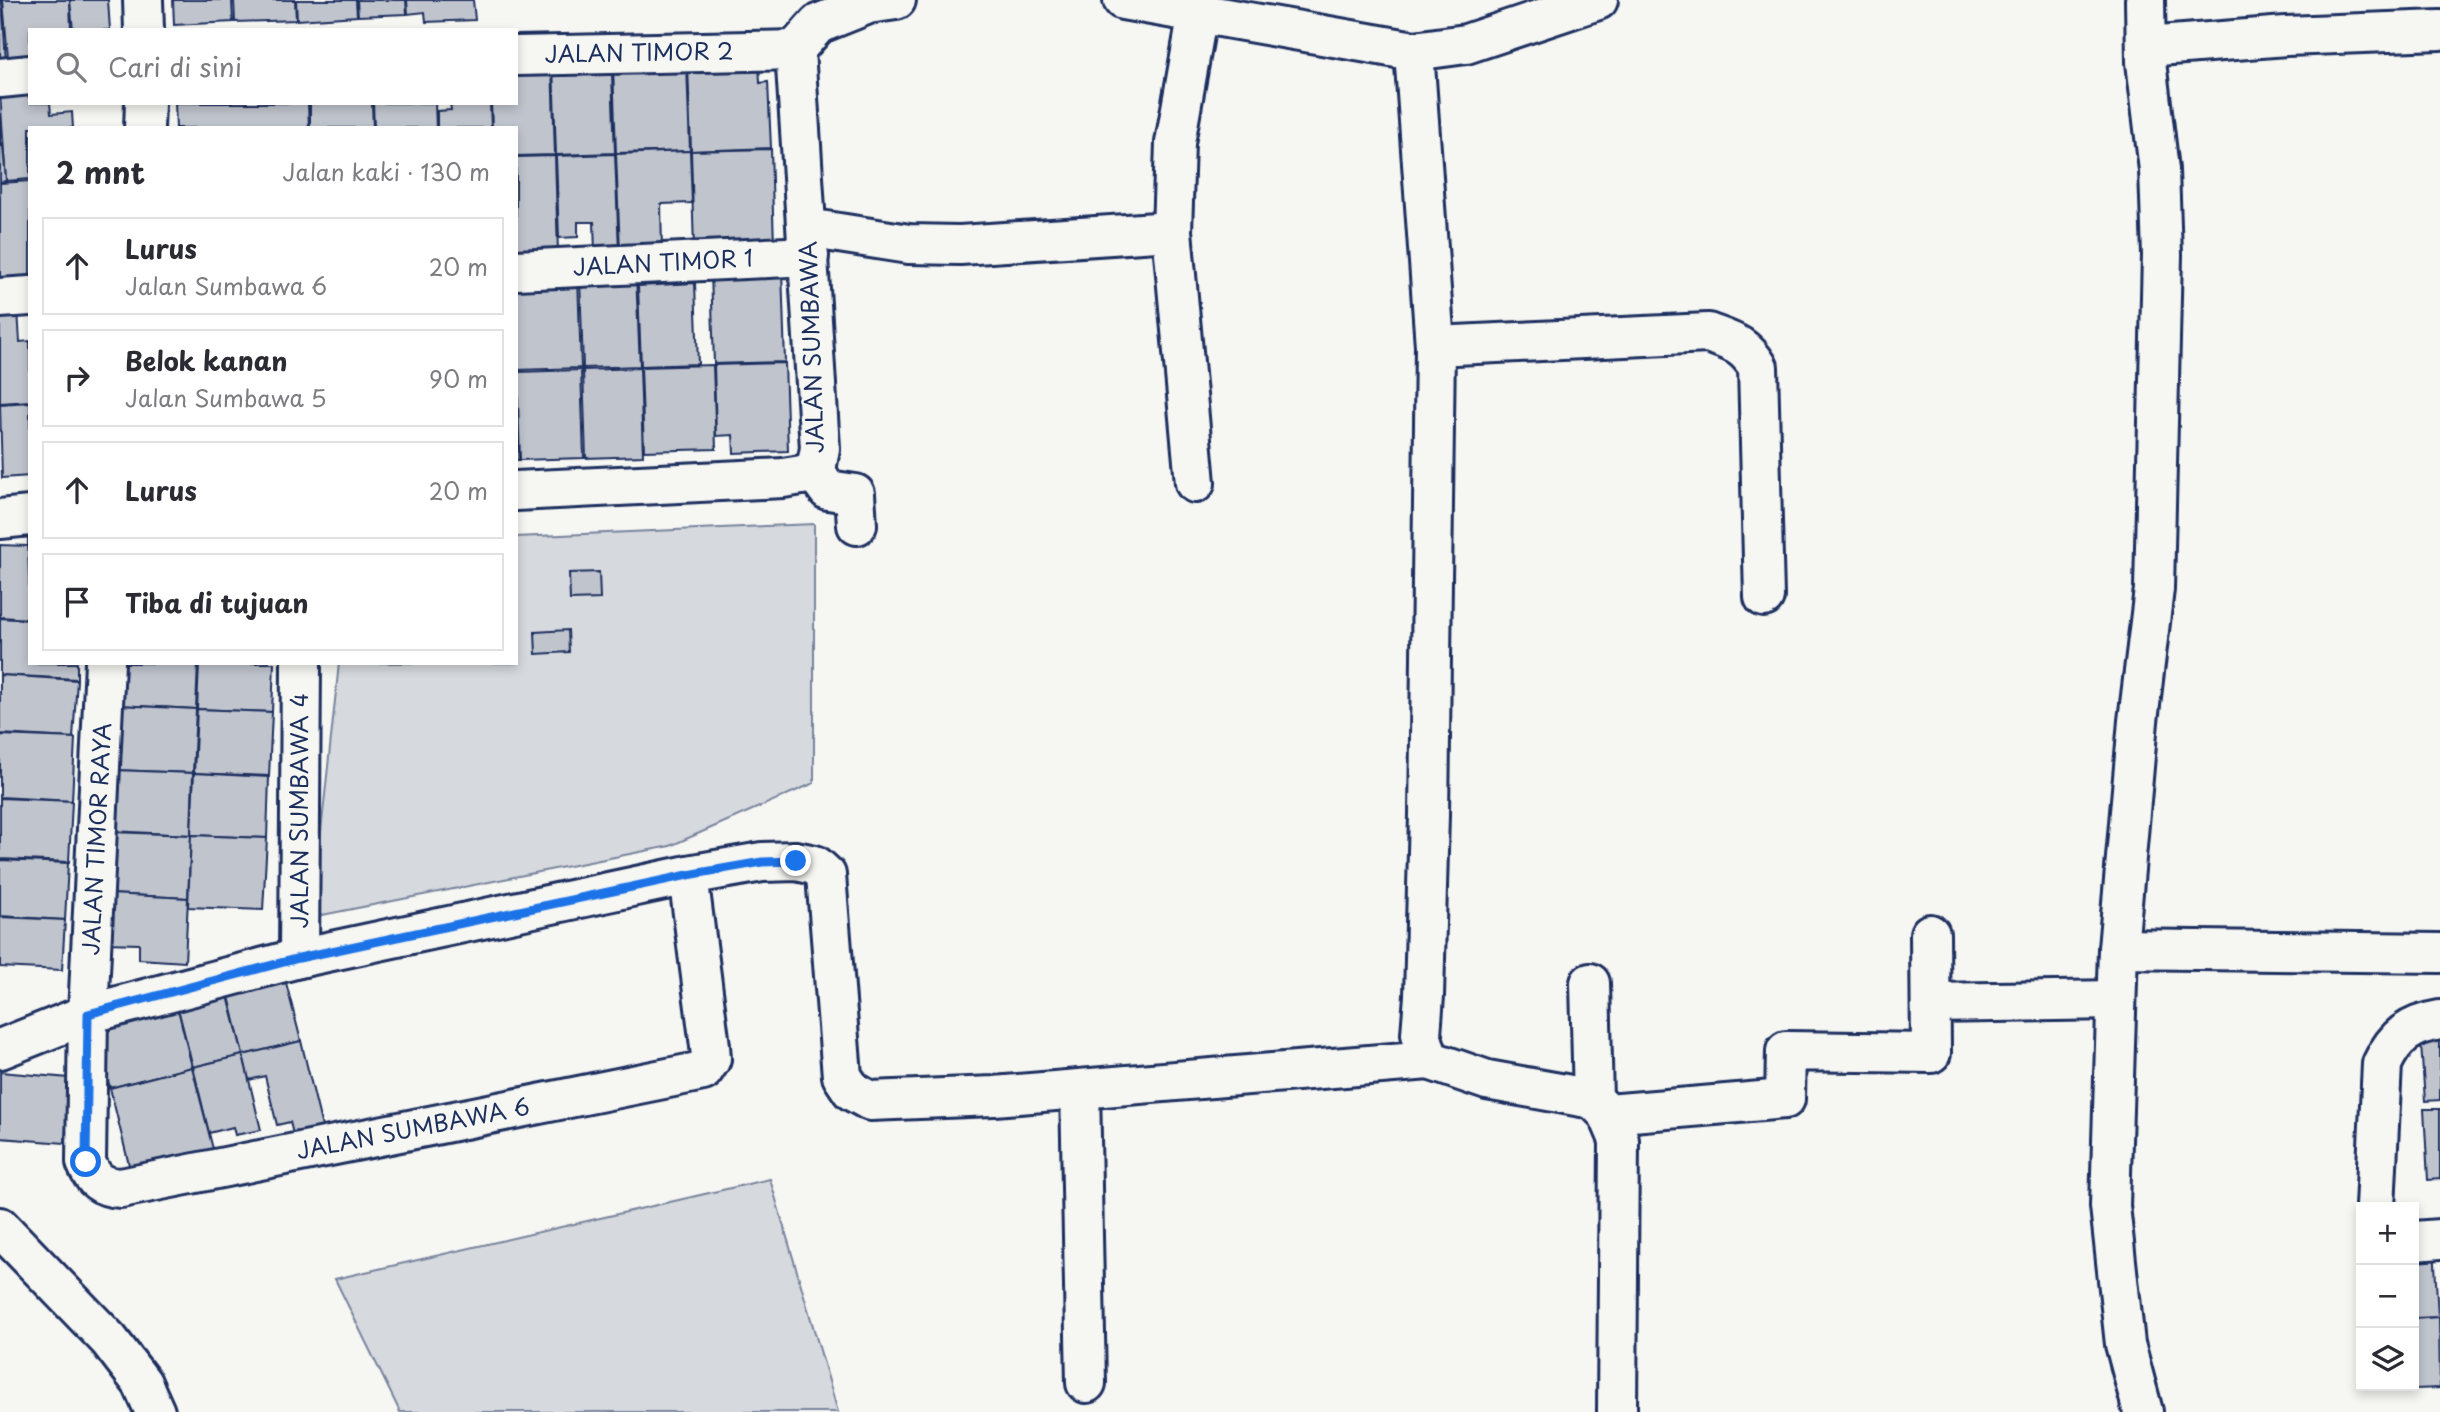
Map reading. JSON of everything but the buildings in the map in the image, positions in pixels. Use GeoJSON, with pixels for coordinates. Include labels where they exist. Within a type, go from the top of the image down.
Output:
{"type":"FeatureCollection","features":[{"type":"Feature","properties":{"kind":"street"},"geometry":{"type":"LineString","coordinates":[[143,0],[144,28]]}},
{"type":"Feature","properties":{"kind":"street"},"geometry":{"type":"LineString","coordinates":[[1125,0],[1414,51],[1466,44],[1554,8],[1598,0]]}},
{"type":"Feature","properties":{"kind":"street"},"geometry":{"type":"LineString","coordinates":[[2143,1412],[2125,1344],[2110,1206],[2118,948],[2138,721],[2154,589],[2162,255],[2159,170],[2146,47],[2145,0]]}},
{"type":"Feature","properties":{"kind":"street"},"geometry":{"type":"LineString","coordinates":[[779,50],[818,24],[877,1]]}},
{"type":"Feature","properties":{"kind":"street"},"geometry":{"type":"LineString","coordinates":[[1195,483],[1172,231],[1175,144],[1198,12]]}},
{"type":"Feature","properties":{"kind":"street"},"geometry":{"type":"LineString","coordinates":[[2146,47],[2286,36],[2440,30]]}},
{"type":"Feature","properties":{"kind":"street","name":"JALAN TIMOR 2"},"geometry":{"type":"LineString","coordinates":[[518,56],[779,50]]}},
{"type":"Feature","properties":{"kind":"street","name":"JALAN SUMBAWA"},"geometry":{"type":"LineString","coordinates":[[518,491],[783,478],[816,470],[820,448],[808,242],[779,50]]}},
{"type":"Feature","properties":{"kind":"street"},"geometry":{"type":"LineString","coordinates":[[1414,51],[1435,346],[1429,815],[1421,1034],[1429,1060]]}},
{"type":"Feature","properties":{"kind":"street"},"geometry":{"type":"LineString","coordinates":[[0,78],[28,75]]}},
{"type":"Feature","properties":{"kind":"street"},"geometry":{"type":"LineString","coordinates":[[144,126],[145,105]]}},
{"type":"Feature","properties":{"kind":"street","name":"JALAN TIMOR 1"},"geometry":{"type":"LineString","coordinates":[[518,270],[808,242],[960,245],[1172,231]]}},
{"type":"Feature","properties":{"kind":"street"},"geometry":{"type":"LineString","coordinates":[[0,298],[28,296]]}},
{"type":"Feature","properties":{"kind":"street"},"geometry":{"type":"LineString","coordinates":[[1435,346],[1708,333],[1738,344],[1748,351],[1758,367],[1764,597]]}},
{"type":"Feature","properties":{"kind":"street"},"geometry":{"type":"LineString","coordinates":[[816,470],[828,490],[855,494],[857,525]]}},
{"type":"Feature","properties":{"kind":"street"},"geometry":{"type":"LineString","coordinates":[[0,519],[28,516]]}},
{"type":"Feature","properties":{"kind":"street","name":"JALAN TIMOR RAYA"},"geometry":{"type":"LineString","coordinates":[[88,1014],[105,665]]}},
{"type":"Feature","properties":{"kind":"street","name":"JALAN SUMBAWA 4"},"geometry":{"type":"LineString","coordinates":[[299,958],[301,665]]}},
{"type":"Feature","properties":{"kind":"street"},"geometry":{"type":"LineString","coordinates":[[0,1049],[88,1014],[299,958],[688,875],[762,862],[796,861],[815,865],[826,875],[842,1076],[852,1091],[870,1101],[994,1096],[1429,1060],[1487,1080],[1601,1106],[1785,1099],[1786,1051],[1931,1053],[1930,934]]}},
{"type":"Feature","properties":{"kind":"street","name":"JALAN SUMBAWA 6"},"geometry":{"type":"LineString","coordinates":[[88,1014],[86,1162],[92,1178],[106,1188],[121,1188],[703,1071],[711,1059],[688,875]]}},
{"type":"Feature","properties":{"kind":"street"},"geometry":{"type":"LineString","coordinates":[[2118,948],[2440,953]]}},
{"type":"Feature","properties":{"kind":"street"},"geometry":{"type":"LineString","coordinates":[[1590,983],[1601,1106],[1619,1140],[1617,1412]]}},
{"type":"Feature","properties":{"kind":"street"},"geometry":{"type":"LineString","coordinates":[[1931,1003],[2116,1000]]}},
{"type":"Feature","properties":{"kind":"street"},"geometry":{"type":"LineString","coordinates":[[2375,1202],[2382,1064],[2390,1047],[2423,1026]]}},
{"type":"Feature","properties":{"kind":"street"},"geometry":{"type":"LineString","coordinates":[[1080,1089],[1086,1383]]}},
{"type":"Feature","properties":{"kind":"street"},"geometry":{"type":"LineString","coordinates":[[0,1227],[109,1340],[142,1383],[155,1412]]}},
{"type":"Feature","properties":{"kind":"street"},"geometry":{"type":"LineString","coordinates":[[2419,1241],[2440,1239]]}},
{"type":"Feature","properties":{"kind":"shaded area"},"geometry":{"type":"Polygon","coordinates":[[[814,524],[814,783],[670,846],[312,917],[339,665],[518,665],[518,537],[814,524]]]}},
{"type":"Feature","properties":{"kind":"shaded area"},"geometry":{"type":"Polygon","coordinates":[[[770,1179],[838,1412],[400,1412],[335,1279],[770,1179]]]}},
{"type":"Feature","properties":{"kind":"route"},"geometry":{"type":"LineString","coordinates":[[86,1162],[88,1014],[299,958],[688,875],[762,862],[796,861]]}}]}
